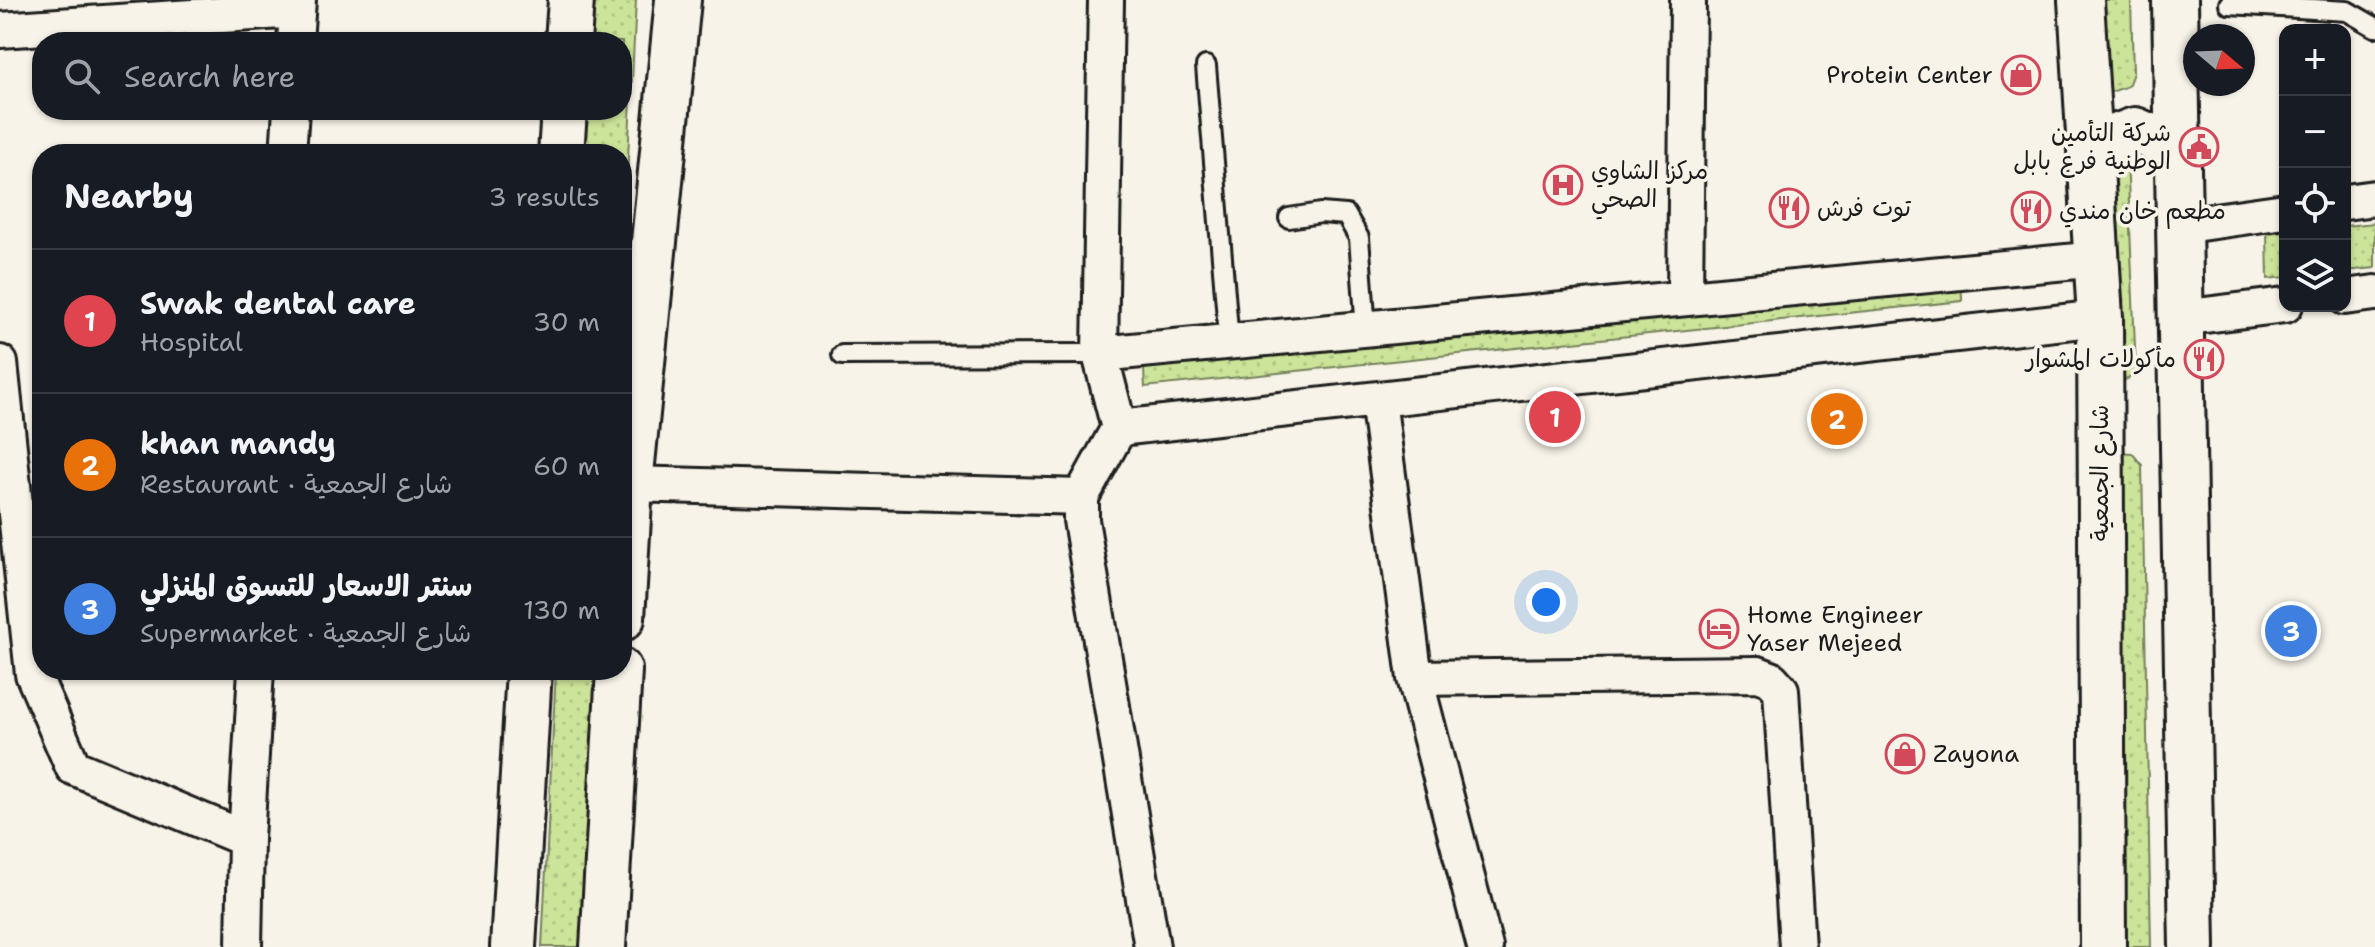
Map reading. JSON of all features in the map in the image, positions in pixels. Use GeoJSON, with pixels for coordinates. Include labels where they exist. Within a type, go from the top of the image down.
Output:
{"type":"FeatureCollection","features":[{"type":"Feature","properties":{"kind":"main road"},"geometry":{"type":"LineString","coordinates":[[569,32],[571,0]]}},
{"type":"Feature","properties":{"kind":"main road"},"geometry":{"type":"LineString","coordinates":[[632,464],[678,0]]}},
{"type":"Feature","properties":{"kind":"main road","name":"شارع الجمعية"},"geometry":{"type":"LineString","coordinates":[[2081,0],[2100,318],[2103,947]]}},
{"type":"Feature","properties":{"kind":"main road"},"geometry":{"type":"LineString","coordinates":[[2175,0],[2192,947]]}},
{"type":"Feature","properties":{"kind":"main road"},"geometry":{"type":"LineString","coordinates":[[2087,97],[2109,105],[2137,107],[2160,99],[2176,85]]}},
{"type":"Feature","properties":{"kind":"main road"},"geometry":{"type":"LineString","coordinates":[[562,144],[563,120]]}},
{"type":"Feature","properties":{"kind":"main road"},"geometry":{"type":"LineString","coordinates":[[2092,168],[2116,137],[2135,130],[2156,139],[2178,156]]}},
{"type":"Feature","properties":{"kind":"main road"},"geometry":{"type":"LineString","coordinates":[[513,947],[528,680]]}},
{"type":"Feature","properties":{"kind":"main road"},"geometry":{"type":"LineString","coordinates":[[603,947],[618,680]]}},
{"type":"Feature","properties":{"kind":"street"},"geometry":{"type":"LineString","coordinates":[[1106,0],[1100,354],[1119,428],[1081,497],[1081,520],[1152,947]]}},
{"type":"Feature","properties":{"kind":"street"},"geometry":{"type":"LineString","coordinates":[[1685,298],[1688,0]]}},
{"type":"Feature","properties":{"kind":"street"},"geometry":{"type":"LineString","coordinates":[[0,30],[297,17]]}},
{"type":"Feature","properties":{"kind":"street"},"geometry":{"type":"LineString","coordinates":[[289,144],[290,120]]}},
{"type":"Feature","properties":{"kind":"street"},"geometry":{"type":"LineString","coordinates":[[2351,201],[2375,198]]}},
{"type":"Feature","properties":{"kind":"street"},"geometry":{"type":"LineString","coordinates":[[2179,226],[2279,212]]}},
{"type":"Feature","properties":{"kind":"street"},"geometry":{"type":"LineString","coordinates":[[1100,354],[2098,259]]}},
{"type":"Feature","properties":{"kind":"street"},"geometry":{"type":"LineString","coordinates":[[2351,296],[2375,293]]}},
{"type":"Feature","properties":{"kind":"street"},"geometry":{"type":"LineString","coordinates":[[2181,318],[2279,306]]}},
{"type":"Feature","properties":{"kind":"street"},"geometry":{"type":"LineString","coordinates":[[1119,428],[2100,318]]}},
{"type":"Feature","properties":{"kind":"street"},"geometry":{"type":"LineString","coordinates":[[0,363],[32,665]]}},
{"type":"Feature","properties":{"kind":"street"},"geometry":{"type":"LineString","coordinates":[[1378,400],[1415,678],[1485,947]]}},
{"type":"Feature","properties":{"kind":"street"},"geometry":{"type":"LineString","coordinates":[[632,484],[1081,497]]}},
{"type":"Feature","properties":{"kind":"street"},"geometry":{"type":"LineString","coordinates":[[1415,678],[1758,674],[1771,679],[1781,690],[1797,947]]}},
{"type":"Feature","properties":{"kind":"street"},"geometry":{"type":"LineString","coordinates":[[36,680],[73,767],[246,839]]}},
{"type":"Feature","properties":{"kind":"street"},"geometry":{"type":"LineString","coordinates":[[244,947],[246,839],[255,680]]}},
{"type":"Feature","properties":{"kind":"lane"},"geometry":{"type":"LineString","coordinates":[[2229,4],[2347,11],[2375,27]]}},
{"type":"Feature","properties":{"kind":"lane"},"geometry":{"type":"LineString","coordinates":[[1206,66],[1229,342]]}},
{"type":"Feature","properties":{"kind":"lane"},"geometry":{"type":"LineString","coordinates":[[1289,218],[1321,213],[1346,215],[1359,238],[1366,329]]}},
{"type":"Feature","properties":{"kind":"lane"},"geometry":{"type":"LineString","coordinates":[[842,355],[1100,354]]}},
{"type":"Feature","properties":{"kind":"green space"},"geometry":{"type":"Polygon","coordinates":[[[588,0],[636,0],[632,79],[632,32],[586,32],[588,0]]]}},
{"type":"Feature","properties":{"kind":"green space"},"geometry":{"type":"Polygon","coordinates":[[[2093,0],[2131,0],[2133,73],[2128,86],[2103,95],[2093,0]]]}},
{"type":"Feature","properties":{"kind":"green space"},"geometry":{"type":"Polygon","coordinates":[[[583,120],[630,120],[629,144],[581,144],[583,120]]]}},
{"type":"Feature","properties":{"kind":"green space"},"geometry":{"type":"Polygon","coordinates":[[[2103,148],[2127,156],[2136,371],[2128,379],[2118,382],[2103,148]]]}},
{"type":"Feature","properties":{"kind":"green space"},"geometry":{"type":"Polygon","coordinates":[[[2375,223],[2375,268],[2351,270],[2351,225],[2375,223]]]}},
{"type":"Feature","properties":{"kind":"green space"},"geometry":{"type":"Polygon","coordinates":[[[2279,232],[2279,278],[2268,279],[2267,233],[2279,232]]]}},
{"type":"Feature","properties":{"kind":"green space"},"geometry":{"type":"Polygon","coordinates":[[[1961,266],[1962,301],[1145,387],[1143,354],[1961,266]]]}},
{"type":"Feature","properties":{"kind":"green space"},"geometry":{"type":"Polygon","coordinates":[[[2114,452],[2132,453],[2142,465],[2151,947],[2111,947],[2114,452]]]}},
{"type":"Feature","properties":{"kind":"green space"},"geometry":{"type":"Polygon","coordinates":[[[555,680],[602,680],[589,947],[542,947],[555,680]]]}},
{"type":"Feature","properties":{"kind":"place","name":"Protein Center"},"geometry":{"type":"Point","coordinates":[2021,75]}},
{"type":"Feature","properties":{"kind":"place","name":"شركة التأمين الوطنية فرع بابل"},"geometry":{"type":"Point","coordinates":[2199,147]}},
{"type":"Feature","properties":{"kind":"place","name":"مركز الشاوي الصحي"},"geometry":{"type":"Point","coordinates":[1563,185]}},
{"type":"Feature","properties":{"kind":"place","name":"توت فرش"},"geometry":{"type":"Point","coordinates":[1789,208]}},
{"type":"Feature","properties":{"kind":"place","name":"مطعم خان مندي"},"geometry":{"type":"Point","coordinates":[2031,211]}},
{"type":"Feature","properties":{"kind":"place","name":"مأكولات المشوار"},"geometry":{"type":"Point","coordinates":[2204,359]}},
{"type":"Feature","properties":{"kind":"place","name":"Swak dental care"},"geometry":{"type":"Point","coordinates":[1555,417]}},
{"type":"Feature","properties":{"kind":"place","name":"khan mandy"},"geometry":{"type":"Point","coordinates":[1837,419]}},
{"type":"Feature","properties":{"kind":"place","name":"Home Engineer Yaser Mejeed"},"geometry":{"type":"Point","coordinates":[1719,629]}},
{"type":"Feature","properties":{"kind":"place","name":"سنتر الاسعار للتسوق المنزلي"},"geometry":{"type":"Point","coordinates":[2291,631]}},
{"type":"Feature","properties":{"kind":"place","name":"Zayona"},"geometry":{"type":"Point","coordinates":[1905,754]}}]}
